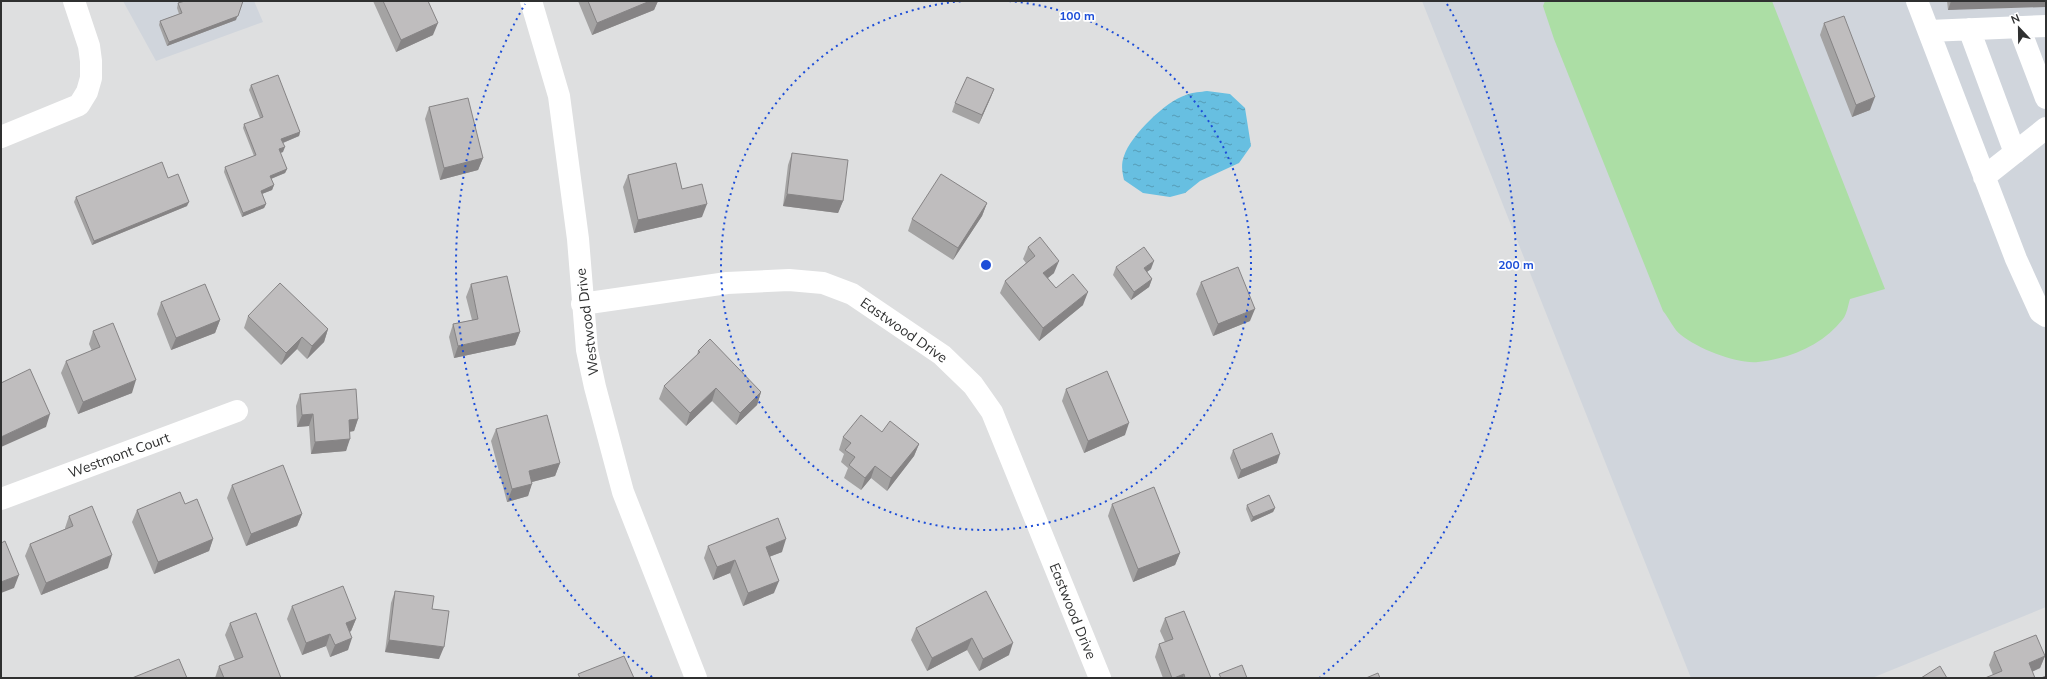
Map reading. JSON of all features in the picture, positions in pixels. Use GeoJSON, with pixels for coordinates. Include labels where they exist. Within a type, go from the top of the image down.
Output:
{"type":"FeatureCollection","features":[{"type":"Feature","properties":{"kind":"street"},"geometry":{"type":"LineString","coordinates":[[1,137],[79,105],[87,92],[91,78],[92,61],[74,1]]}},
{"type":"Feature","properties":{"kind":"street","name":"Westwood Drive"},"geometry":{"type":"LineString","coordinates":[[531,1],[559,96],[578,239],[582,304],[587,350],[595,387],[624,492],[696,678]]}},
{"type":"Feature","properties":{"kind":"street"},"geometry":{"type":"LineString","coordinates":[[1917,1],[2016,260],[2040,312],[2046,316]]}},
{"type":"Feature","properties":{"kind":"street"},"geometry":{"type":"LineString","coordinates":[[1928,30],[2046,26]]}},
{"type":"Feature","properties":{"kind":"street"},"geometry":{"type":"LineString","coordinates":[[2019,27],[2046,98]]}},
{"type":"Feature","properties":{"kind":"street"},"geometry":{"type":"LineString","coordinates":[[1968,29],[2015,153]]}},
{"type":"Feature","properties":{"kind":"street"},"geometry":{"type":"LineString","coordinates":[[1984,177],[2046,128]]}},
{"type":"Feature","properties":{"kind":"street","name":"Eastwood Drive"},"geometry":{"type":"LineString","coordinates":[[582,304],[727,283],[789,280],[823,284],[852,294],[942,354],[973,385],[992,412],[1100,678]]}},
{"type":"Feature","properties":{"kind":"street","name":"Westmont Court"},"geometry":{"type":"LineString","coordinates":[[1,499],[236,411]]}},
{"type":"Feature","properties":{"kind":"shaded area"},"geometry":{"type":"Polygon","coordinates":[[[123,1],[254,1],[263,22],[156,61],[123,1]]]}},
{"type":"Feature","properties":{"kind":"shaded area"},"geometry":{"type":"Polygon","coordinates":[[[1422,1],[2046,1],[2046,607],[1872,678],[1691,678],[1422,1]]]}},
{"type":"Feature","properties":{"kind":"green space"},"geometry":{"type":"Polygon","coordinates":[[[1545,1],[1772,1],[1885,289],[1850,299],[1844,317],[1826,336],[1805,349],[1782,358],[1758,362],[1739,361],[1707,350],[1681,335],[1663,311],[1554,39],[1543,6],[1545,1]]]}},
{"type":"Feature","properties":{"kind":"water"},"geometry":{"type":"Polygon","coordinates":[[[1207,91],[1230,94],[1245,108],[1251,146],[1239,163],[1200,181],[1185,193],[1170,197],[1143,193],[1124,180],[1122,162],[1124,156],[1141,129],[1159,111],[1178,98],[1191,93],[1207,91]]]}},
{"type":"Feature","properties":{"kind":"building"},"geometry":{"type":"Polygon","coordinates":[[[185,1],[243,1],[238,16],[169,42],[160,21],[182,13],[178,3],[185,1]]]}},
{"type":"Feature","properties":{"kind":"building"},"geometry":{"type":"Polygon","coordinates":[[[383,1],[428,1],[438,23],[401,40],[383,1]]]}},
{"type":"Feature","properties":{"kind":"building"},"geometry":{"type":"Polygon","coordinates":[[[588,1],[650,1],[597,23],[588,1]]]}},
{"type":"Feature","properties":{"kind":"building"},"geometry":{"type":"Polygon","coordinates":[[[1844,16],[1875,97],[1856,105],[1824,23],[1844,16]]]}},
{"type":"Feature","properties":{"kind":"building"},"geometry":{"type":"Polygon","coordinates":[[[278,75],[300,132],[281,139],[285,147],[279,149],[287,169],[270,176],[274,185],[261,191],[266,204],[243,213],[225,167],[256,155],[244,124],[263,117],[251,85],[278,75]]]}},
{"type":"Feature","properties":{"kind":"building"},"geometry":{"type":"Polygon","coordinates":[[[967,77],[994,89],[982,115],[955,103],[967,77]]]}},
{"type":"Feature","properties":{"kind":"building"},"geometry":{"type":"Polygon","coordinates":[[[468,98],[483,158],[444,168],[429,107],[468,98]]]}},
{"type":"Feature","properties":{"kind":"building"},"geometry":{"type":"Polygon","coordinates":[[[792,153],[848,160],[843,201],[787,194],[792,153]]]}},
{"type":"Feature","properties":{"kind":"building"},"geometry":{"type":"Polygon","coordinates":[[[162,162],[168,178],[178,174],[189,202],[94,241],[76,197],[162,162]]]}},
{"type":"Feature","properties":{"kind":"building"},"geometry":{"type":"Polygon","coordinates":[[[676,163],[682,189],[702,184],[707,204],[638,220],[628,175],[676,163]]]}},
{"type":"Feature","properties":{"kind":"building"},"geometry":{"type":"Polygon","coordinates":[[[941,174],[987,203],[958,248],[912,219],[941,174]]]}},
{"type":"Feature","properties":{"kind":"building"},"geometry":{"type":"Polygon","coordinates":[[[1040,237],[1059,261],[1043,273],[1056,288],[1073,274],[1088,292],[1043,328],[1005,281],[1035,256],[1028,247],[1040,237]]]}},
{"type":"Feature","properties":{"kind":"building"},"geometry":{"type":"Polygon","coordinates":[[[1144,247],[1154,261],[1144,268],[1152,279],[1134,292],[1116,267],[1144,247]]]}},
{"type":"Feature","properties":{"kind":"building"},"geometry":{"type":"Polygon","coordinates":[[[1238,267],[1255,309],[1218,324],[1201,282],[1238,267]]]}},
{"type":"Feature","properties":{"kind":"building"},"geometry":{"type":"Polygon","coordinates":[[[507,276],[520,332],[458,346],[453,324],[478,319],[471,284],[507,276]]]}},
{"type":"Feature","properties":{"kind":"building"},"geometry":{"type":"Polygon","coordinates":[[[280,283],[328,329],[312,346],[302,337],[286,353],[248,316],[280,283]]]}},
{"type":"Feature","properties":{"kind":"building"},"geometry":{"type":"Polygon","coordinates":[[[205,284],[220,320],[176,338],[161,302],[205,284]]]}},
{"type":"Feature","properties":{"kind":"building"},"geometry":{"type":"Polygon","coordinates":[[[113,323],[136,380],[83,402],[66,361],[100,347],[93,331],[113,323]]]}},
{"type":"Feature","properties":{"kind":"building"},"geometry":{"type":"Polygon","coordinates":[[[710,339],[761,392],[740,413],[716,388],[690,413],[664,386],[700,352],[698,351],[710,339]]]}},
{"type":"Feature","properties":{"kind":"building"},"geometry":{"type":"Polygon","coordinates":[[[30,369],[50,414],[1,437],[1,383],[30,369]]]}},
{"type":"Feature","properties":{"kind":"building"},"geometry":{"type":"Polygon","coordinates":[[[1107,371],[1129,423],[1088,441],[1066,389],[1107,371]]]}},
{"type":"Feature","properties":{"kind":"building"},"geometry":{"type":"Polygon","coordinates":[[[356,389],[358,419],[349,420],[350,439],[315,442],[313,414],[302,415],[300,394],[356,389]]]}},
{"type":"Feature","properties":{"kind":"building"},"geometry":{"type":"Polygon","coordinates":[[[547,415],[560,463],[529,471],[532,484],[512,489],[496,429],[547,415]]]}},
{"type":"Feature","properties":{"kind":"building"},"geometry":{"type":"Polygon","coordinates":[[[861,415],[882,432],[890,421],[919,444],[891,478],[875,466],[865,478],[849,465],[855,457],[845,450],[851,443],[843,437],[861,415]]]}},
{"type":"Feature","properties":{"kind":"building"},"geometry":{"type":"Polygon","coordinates":[[[1272,433],[1280,454],[1241,470],[1233,450],[1272,433]]]}},
{"type":"Feature","properties":{"kind":"building"},"geometry":{"type":"Polygon","coordinates":[[[283,465],[302,514],[251,534],[232,485],[283,465]]]}},
{"type":"Feature","properties":{"kind":"building"},"geometry":{"type":"Polygon","coordinates":[[[1154,487],[1180,553],[1138,569],[1112,504],[1154,487]]]}},
{"type":"Feature","properties":{"kind":"building"},"geometry":{"type":"Polygon","coordinates":[[[180,492],[185,504],[197,499],[213,539],[158,562],[137,510],[180,492]]]}},
{"type":"Feature","properties":{"kind":"building"},"geometry":{"type":"Polygon","coordinates":[[[1269,495],[1275,508],[1253,517],[1247,505],[1269,495]]]}},
{"type":"Feature","properties":{"kind":"building"},"geometry":{"type":"Polygon","coordinates":[[[92,506],[112,555],[46,583],[30,544],[73,526],[69,516],[92,506]]]}},
{"type":"Feature","properties":{"kind":"building"},"geometry":{"type":"Polygon","coordinates":[[[778,518],[786,539],[766,547],[779,581],[748,593],[735,560],[717,567],[708,546],[778,518]]]}},
{"type":"Feature","properties":{"kind":"building"},"geometry":{"type":"Polygon","coordinates":[[[5,541],[19,575],[1,582],[1,543],[5,541]]]}},
{"type":"Feature","properties":{"kind":"building"},"geometry":{"type":"Polygon","coordinates":[[[343,586],[356,619],[346,623],[352,638],[335,645],[330,634],[306,643],[292,606],[343,586]]]}},
{"type":"Feature","properties":{"kind":"building"},"geometry":{"type":"Polygon","coordinates":[[[395,591],[434,596],[432,609],[449,611],[444,647],[389,640],[395,591]]]}},
{"type":"Feature","properties":{"kind":"building"},"geometry":{"type":"Polygon","coordinates":[[[986,591],[1013,643],[983,659],[972,638],[932,658],[916,628],[986,591]]]}},
{"type":"Feature","properties":{"kind":"building"},"geometry":{"type":"Polygon","coordinates":[[[1184,611],[1211,678],[1185,678],[1184,674],[1172,678],[1159,644],[1173,639],[1165,618],[1184,611]]]}},
{"type":"Feature","properties":{"kind":"building"},"geometry":{"type":"Polygon","coordinates":[[[256,613],[281,678],[224,678],[219,666],[243,657],[230,623],[256,613]]]}},
{"type":"Feature","properties":{"kind":"building"},"geometry":{"type":"Polygon","coordinates":[[[2036,635],[2045,656],[2029,663],[2035,678],[1985,678],[2002,671],[1994,652],[2036,635]]]}},
{"type":"Feature","properties":{"kind":"building"},"geometry":{"type":"Polygon","coordinates":[[[624,656],[634,678],[580,678],[578,674],[624,656]]]}},
{"type":"Feature","properties":{"kind":"building"},"geometry":{"type":"Polygon","coordinates":[[[179,659],[187,678],[132,678],[179,659]]]}},
{"type":"Feature","properties":{"kind":"building"},"geometry":{"type":"Polygon","coordinates":[[[1242,665],[1247,678],[1221,678],[1219,674],[1242,665]]]}},
{"type":"Feature","properties":{"kind":"building"},"geometry":{"type":"Polygon","coordinates":[[[1940,666],[1947,678],[1921,678],[1940,666]]]}},
{"type":"Feature","properties":{"kind":"building"},"geometry":{"type":"Polygon","coordinates":[[[1378,673],[1380,678],[1366,678],[1378,673]]]}}]}
